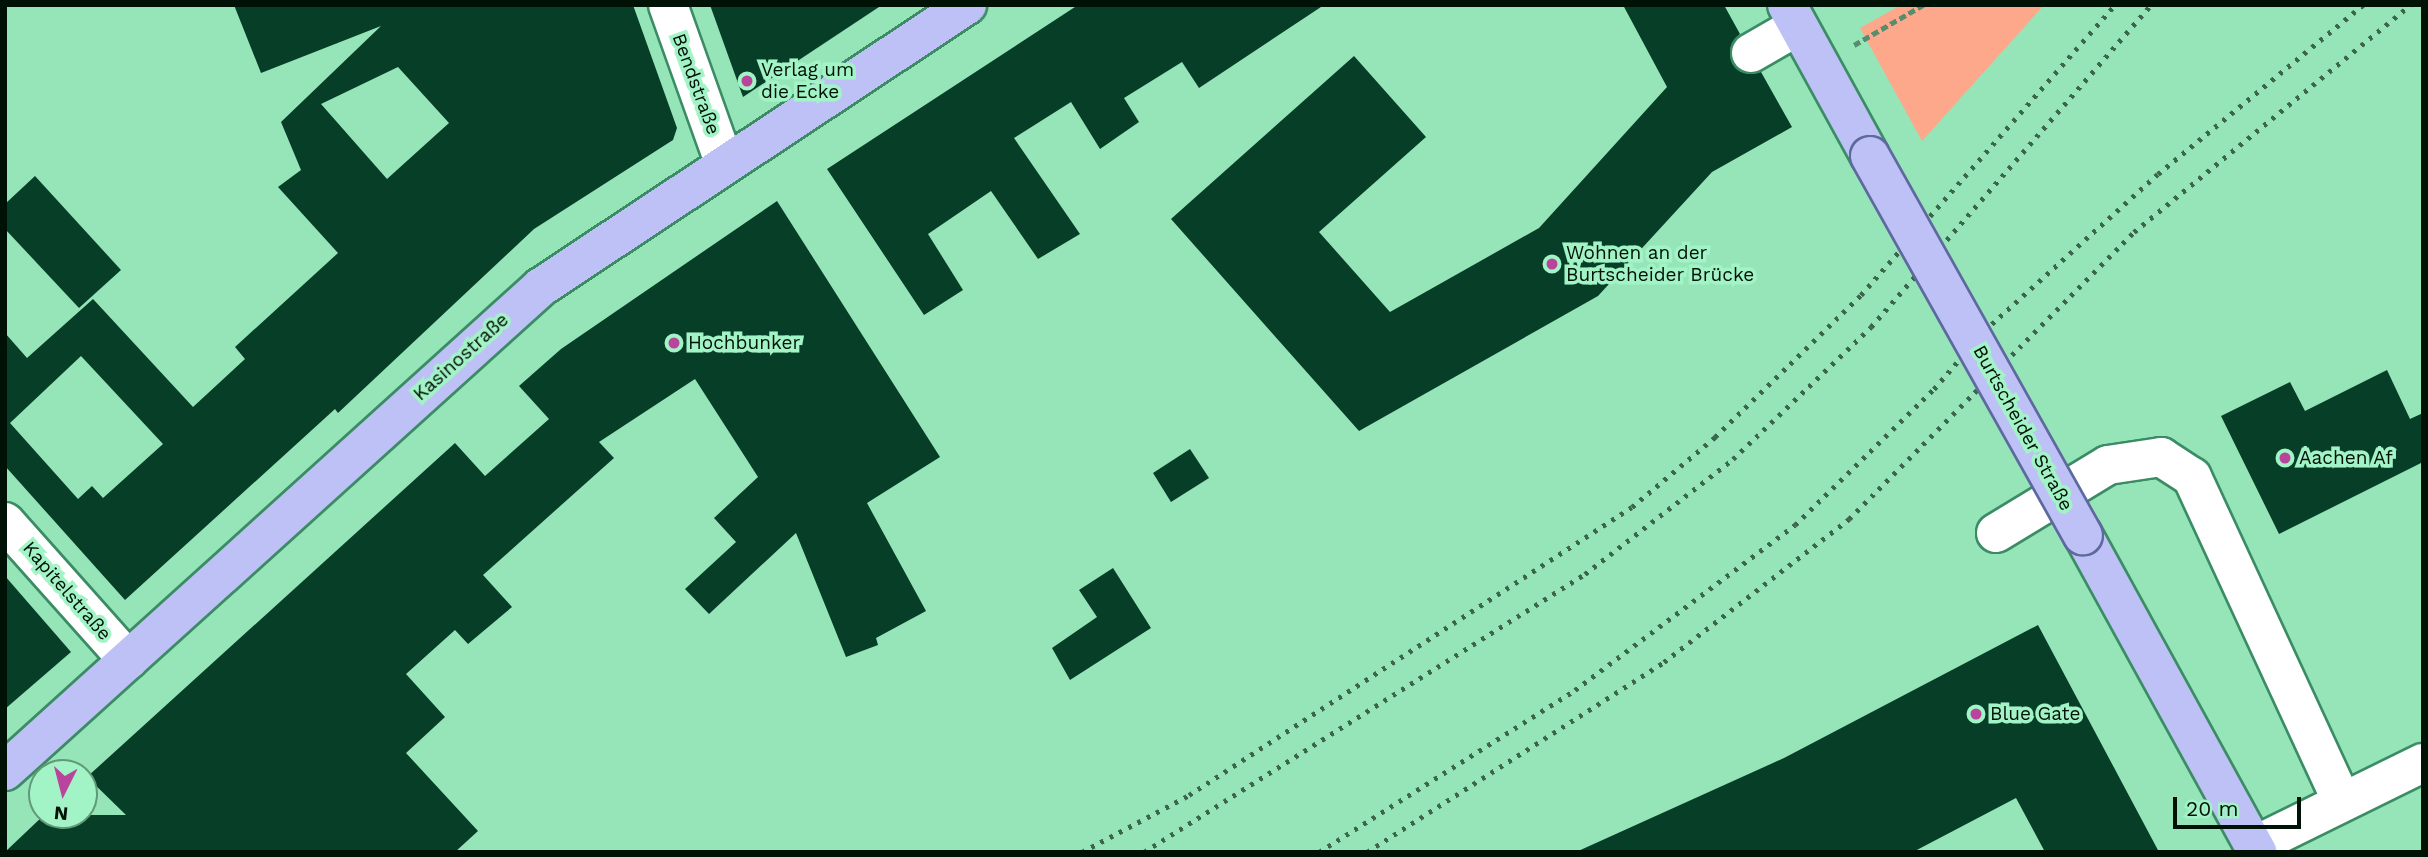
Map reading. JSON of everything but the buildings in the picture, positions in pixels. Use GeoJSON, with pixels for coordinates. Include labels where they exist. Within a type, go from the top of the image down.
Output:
{"type":"FeatureCollection","features":[{"type":"Feature","properties":{"kind":"main road","name":"Kasinostraße"},"geometry":{"type":"LineString","coordinates":[[5,771],[541,286],[724,162],[967,5]]}},
{"type":"Feature","properties":{"kind":"main road","name":"Burtscheider Straße"},"geometry":{"type":"LineString","coordinates":[[1792,16],[2255,849]]}},
{"type":"Feature","properties":{"kind":"street","name":"Bendstraße"},"geometry":{"type":"LineString","coordinates":[[668,5],[724,162]]}},
{"type":"Feature","properties":{"kind":"street"},"geometry":{"type":"LineString","coordinates":[[1751,53],[1792,16]]}},
{"type":"Feature","properties":{"kind":"street"},"geometry":{"type":"LineString","coordinates":[[1996,533],[2108,465],[2161,457],[2192,477],[2342,802]]}},
{"type":"Feature","properties":{"kind":"street","name":"Kapitelstraße"},"geometry":{"type":"LineString","coordinates":[[5,522],[128,660]]}},
{"type":"Feature","properties":{"kind":"street"},"geometry":{"type":"LineString","coordinates":[[2255,849],[2342,802],[2423,763]]}},
{"type":"Feature","properties":{"kind":"path"},"geometry":{"type":"LineString","coordinates":[[1819,64],[1923,5]]}},
{"type":"Feature","properties":{"kind":"shaded area"},"geometry":{"type":"Polygon","coordinates":[[[1901,5],[2044,5],[1922,141],[1860,28],[1901,5]]]}},
{"type":"Feature","properties":{"kind":"railway"},"geometry":{"type":"LineString","coordinates":[[1082,852],[1189,795],[1632,507],[1715,437],[1861,295],[2115,5]]}},
{"type":"Feature","properties":{"kind":"railway"},"geometry":{"type":"LineString","coordinates":[[1144,852],[1585,574],[1733,459],[1871,327],[2151,5]]}},
{"type":"Feature","properties":{"kind":"railway"},"geometry":{"type":"LineString","coordinates":[[1319,852],[1575,690],[1795,525],[1934,389],[1984,331],[2158,174],[2363,5]]}},
{"type":"Feature","properties":{"kind":"railway"},"geometry":{"type":"LineString","coordinates":[[1367,852],[1664,662],[1849,519],[2134,232],[2410,5]]}},
{"type":"Feature","properties":{"kind":"place","name":"Verlag um die Ecke"},"geometry":{"type":"Point","coordinates":[747,81]}},
{"type":"Feature","properties":{"kind":"place","name":"Wohnen an der Burtscheider Brücke"},"geometry":{"type":"Point","coordinates":[1552,264]}},
{"type":"Feature","properties":{"kind":"place","name":"Hochbunker"},"geometry":{"type":"Point","coordinates":[674,343]}},
{"type":"Feature","properties":{"kind":"place","name":"Aachen Af"},"geometry":{"type":"Point","coordinates":[2285,458]}},
{"type":"Feature","properties":{"kind":"place","name":"Blue Gate"},"geometry":{"type":"Point","coordinates":[1976,714]}}]}
